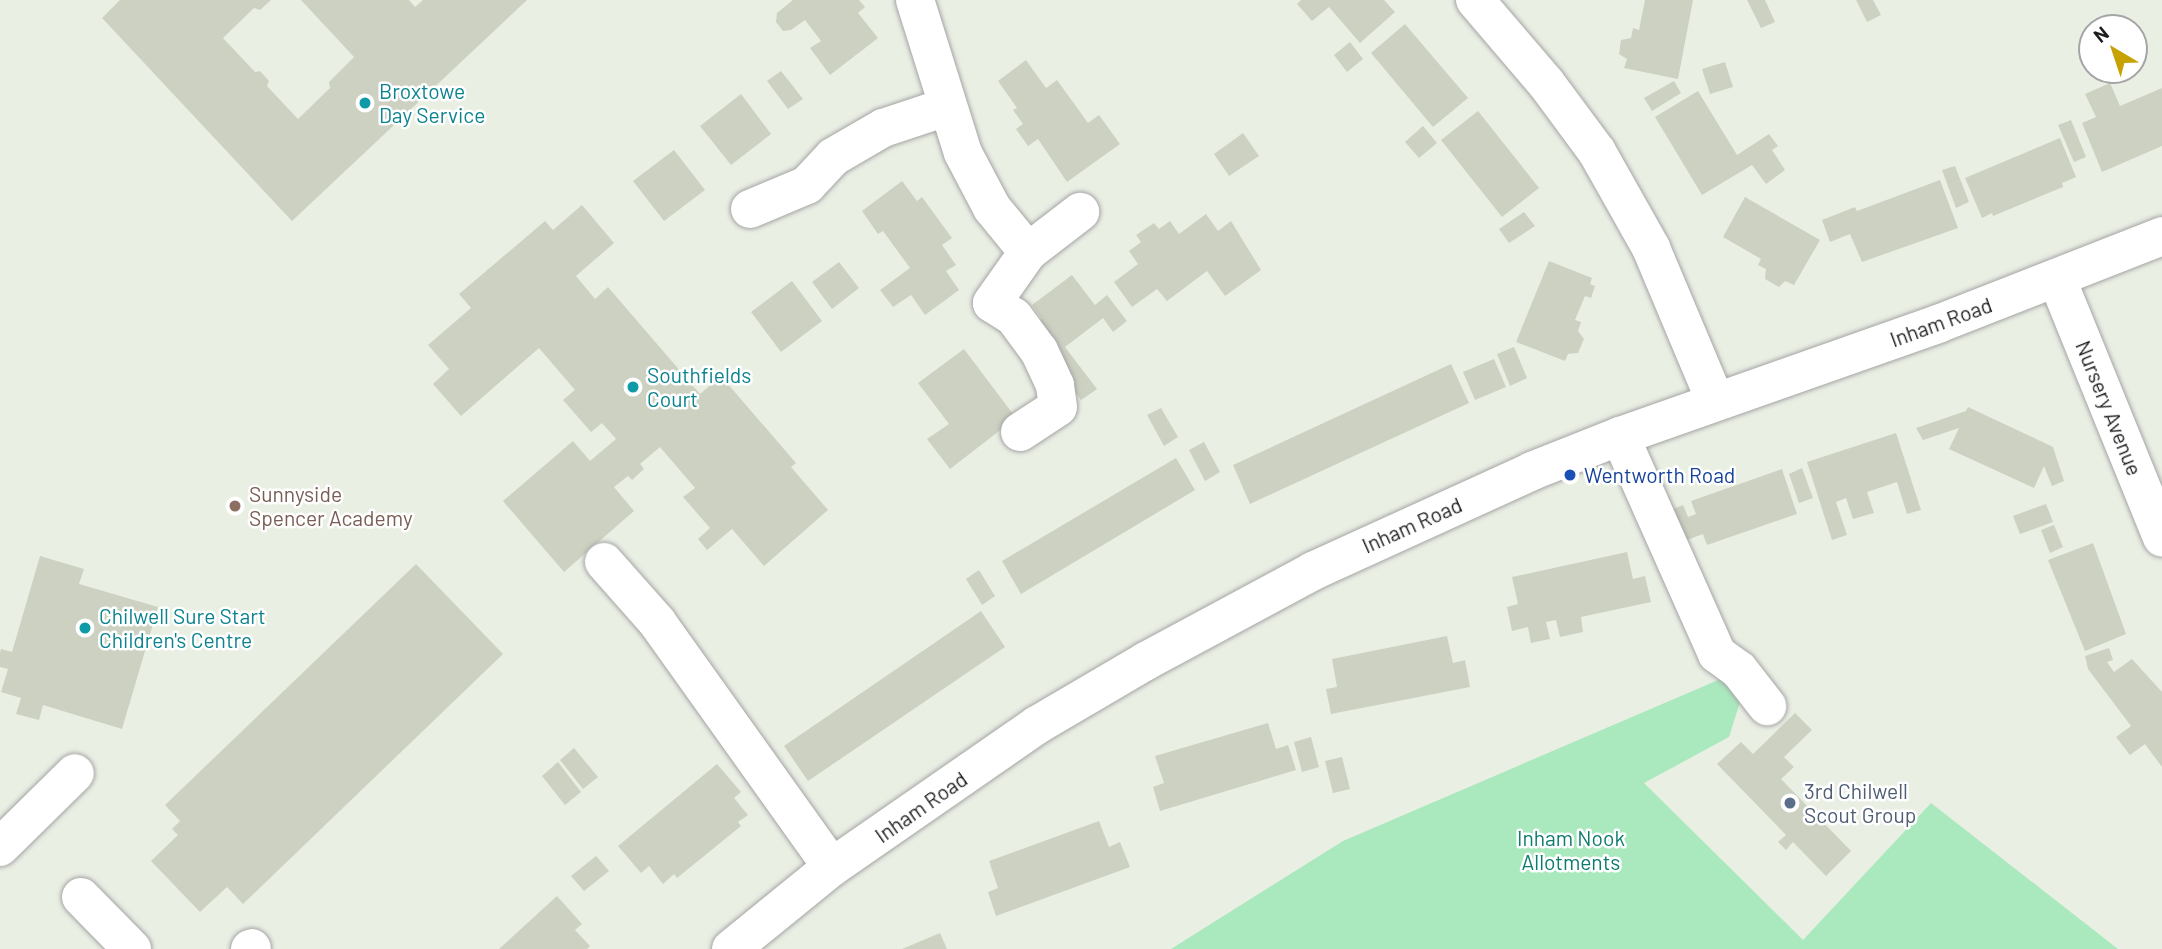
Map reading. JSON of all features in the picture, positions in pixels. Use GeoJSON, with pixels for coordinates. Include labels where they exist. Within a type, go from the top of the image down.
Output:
{"type":"FeatureCollection","features":[{"type":"Feature","properties":{"kind":"street"},"geometry":{"type":"LineString","coordinates":[[915,0],[946,107],[963,153],[992,208],[1028,253]]}},
{"type":"Feature","properties":{"kind":"street"},"geometry":{"type":"LineString","coordinates":[[1486,4],[1597,152],[1651,248],[1715,400]]}},
{"type":"Feature","properties":{"kind":"street"},"geometry":{"type":"LineString","coordinates":[[750,209],[807,185],[833,157],[883,128],[946,107]]}},
{"type":"Feature","properties":{"kind":"street"},"geometry":{"type":"LineString","coordinates":[[1020,432],[1058,407],[1055,385],[1039,351],[1014,317],[992,303],[1028,253],[1080,212]]}},
{"type":"Feature","properties":{"kind":"street","name":"Inham Road"},"geometry":{"type":"LineString","coordinates":[[731,949],[832,867],[1037,725],[1157,655],[1377,541],[1532,471],[1620,436],[1715,400],[1938,324],[2162,236]]}},
{"type":"Feature","properties":{"kind":"street","name":"Nursery Avenue"},"geometry":{"type":"LineString","coordinates":[[2057,279],[2162,537]]}},
{"type":"Feature","properties":{"kind":"street"},"geometry":{"type":"LineString","coordinates":[[1620,436],[1717,654],[1739,670],[1767,706]]}},
{"type":"Feature","properties":{"kind":"street"},"geometry":{"type":"LineString","coordinates":[[604,562],[657,622],[832,867]]}},
{"type":"Feature","properties":{"kind":"street"},"geometry":{"type":"LineString","coordinates":[[0,847],[75,772]]}},
{"type":"Feature","properties":{"kind":"street"},"geometry":{"type":"LineString","coordinates":[[81,897],[132,949]]}},
{"type":"Feature","properties":{"kind":"green space","name":"Inham Nook Allotments"},"geometry":{"type":"Polygon","coordinates":[[[1730,675],[1741,699],[1729,737],[1644,783],[1803,940],[1931,803],[2118,949],[1171,949],[1343,841],[1730,675]]]}},
{"type":"Feature","properties":{"kind":"building","name":"Broxtowe Day Service"},"geometry":{"type":"Polygon","coordinates":[[[120,0],[271,0],[260,10],[254,8],[223,38],[255,72],[260,71],[269,81],[267,86],[298,119],[330,88],[329,82],[354,57],[301,0],[409,0],[415,7],[423,0],[527,0],[292,221],[102,18],[120,0]]]}},
{"type":"Feature","properties":{"kind":"building"},"geometry":{"type":"Polygon","coordinates":[[[793,0],[859,0],[865,7],[858,13],[878,38],[830,75],[810,48],[821,41],[805,20],[791,30],[783,31],[776,22],[777,13],[793,0]]]}},
{"type":"Feature","properties":{"kind":"building"},"geometry":{"type":"Polygon","coordinates":[[[1301,0],[1384,0],[1395,12],[1360,43],[1329,7],[1312,21],[1297,4],[1301,0]]]}},
{"type":"Feature","properties":{"kind":"building"},"geometry":{"type":"Polygon","coordinates":[[[1645,0],[1693,0],[1678,79],[1624,68],[1627,59],[1619,54],[1621,40],[1631,38],[1633,28],[1639,30],[1645,0]]]}},
{"type":"Feature","properties":{"kind":"building"},"geometry":{"type":"Polygon","coordinates":[[[1747,0],[1765,0],[1775,22],[1761,28],[1747,0]]]}},
{"type":"Feature","properties":{"kind":"building"},"geometry":{"type":"Polygon","coordinates":[[[1856,0],[1873,0],[1881,15],[1867,22],[1856,0]]]}},
{"type":"Feature","properties":{"kind":"building"},"geometry":{"type":"Polygon","coordinates":[[[1405,24],[1468,98],[1433,127],[1371,53],[1405,24]]]}},
{"type":"Feature","properties":{"kind":"building"},"geometry":{"type":"Polygon","coordinates":[[[1350,42],[1363,59],[1347,72],[1334,55],[1350,42]]]}},
{"type":"Feature","properties":{"kind":"building"},"geometry":{"type":"Polygon","coordinates":[[[1026,60],[1046,88],[1057,80],[1088,123],[1099,115],[1120,144],[1067,182],[1038,139],[1028,146],[1016,129],[1023,124],[1013,110],[1017,108],[998,81],[1026,60]]]}},
{"type":"Feature","properties":{"kind":"building"},"geometry":{"type":"Polygon","coordinates":[[[1725,62],[1733,87],[1710,94],[1702,69],[1725,62]]]}},
{"type":"Feature","properties":{"kind":"building"},"geometry":{"type":"Polygon","coordinates":[[[781,71],[803,99],[788,109],[767,81],[781,71]]]}},
{"type":"Feature","properties":{"kind":"building"},"geometry":{"type":"Polygon","coordinates":[[[1674,81],[1681,93],[1652,111],[1644,98],[1674,81]]]}},
{"type":"Feature","properties":{"kind":"building"},"geometry":{"type":"Polygon","coordinates":[[[2110,84],[2120,106],[2162,88],[2162,146],[2102,172],[2082,123],[2096,117],[2085,94],[2110,84]]]}},
{"type":"Feature","properties":{"kind":"building"},"geometry":{"type":"Polygon","coordinates":[[[1698,91],[1737,155],[1769,134],[1778,146],[1772,150],[1785,170],[1766,184],[1752,165],[1702,195],[1655,117],[1698,91]]]}},
{"type":"Feature","properties":{"kind":"building"},"geometry":{"type":"Polygon","coordinates":[[[741,94],[771,134],[731,165],[700,126],[741,94]]]}},
{"type":"Feature","properties":{"kind":"building"},"geometry":{"type":"Polygon","coordinates":[[[1478,111],[1539,188],[1502,217],[1441,140],[1478,111]]]}},
{"type":"Feature","properties":{"kind":"building"},"geometry":{"type":"Polygon","coordinates":[[[2071,120],[2086,157],[2074,162],[2058,125],[2071,120]]]}},
{"type":"Feature","properties":{"kind":"building"},"geometry":{"type":"Polygon","coordinates":[[[1423,126],[1437,143],[1419,158],[1405,142],[1423,126]]]}},
{"type":"Feature","properties":{"kind":"building"},"geometry":{"type":"Polygon","coordinates":[[[1243,133],[1259,156],[1229,176],[1214,154],[1243,133]]]}},
{"type":"Feature","properties":{"kind":"building"},"geometry":{"type":"Polygon","coordinates":[[[2060,138],[2076,177],[2062,183],[2063,187],[1982,218],[1965,178],[2060,138]]]}},
{"type":"Feature","properties":{"kind":"building"},"geometry":{"type":"Polygon","coordinates":[[[674,150],[705,190],[664,221],[633,181],[674,150]]]}},
{"type":"Feature","properties":{"kind":"building"},"geometry":{"type":"Polygon","coordinates":[[[1955,166],[1969,202],[1956,208],[1942,170],[1955,166]]]}},
{"type":"Feature","properties":{"kind":"building"},"geometry":{"type":"Polygon","coordinates":[[[1940,180],[1958,228],[1862,262],[1850,234],[1830,242],[1822,220],[1855,207],[1857,211],[1940,180]]]}},
{"type":"Feature","properties":{"kind":"building"},"geometry":{"type":"Polygon","coordinates":[[[902,181],[917,201],[922,197],[952,238],[942,245],[956,265],[946,271],[959,290],[925,315],[911,295],[893,307],[880,290],[910,268],[883,231],[878,234],[862,211],[902,181]]]}},
{"type":"Feature","properties":{"kind":"building"},"geometry":{"type":"Polygon","coordinates":[[[1745,197],[1820,240],[1794,285],[1785,281],[1779,287],[1765,279],[1766,269],[1758,265],[1761,259],[1723,237],[1745,197]]]}},
{"type":"Feature","properties":{"kind":"building","name":"Southfields Court"},"geometry":{"type":"Polygon","coordinates":[[[582,205],[614,243],[576,276],[595,299],[608,287],[700,394],[721,376],[796,463],[791,467],[828,510],[764,566],[732,529],[707,550],[698,539],[710,528],[683,497],[695,488],[660,447],[640,464],[644,469],[632,480],[628,476],[614,487],[634,511],[564,572],[503,501],[573,441],[590,461],[616,439],[602,423],[591,432],[563,400],[575,390],[539,348],[461,416],[433,384],[449,369],[428,345],[471,308],[459,294],[545,221],[553,230],[582,205]]]}},
{"type":"Feature","properties":{"kind":"building"},"geometry":{"type":"Polygon","coordinates":[[[1524,212],[1535,226],[1509,243],[1499,229],[1524,212]]]}},
{"type":"Feature","properties":{"kind":"building"},"geometry":{"type":"Polygon","coordinates":[[[1206,214],[1218,231],[1231,221],[1261,270],[1225,296],[1207,271],[1167,301],[1157,289],[1132,307],[1114,282],[1138,264],[1129,251],[1141,242],[1136,235],[1154,223],[1159,229],[1170,221],[1179,234],[1206,214]]]}},
{"type":"Feature","properties":{"kind":"building"},"geometry":{"type":"Polygon","coordinates":[[[1549,261],[1592,278],[1590,284],[1595,286],[1591,298],[1585,296],[1575,320],[1581,322],[1578,331],[1584,339],[1578,353],[1568,354],[1565,361],[1516,342],[1549,261]]]}},
{"type":"Feature","properties":{"kind":"building"},"geometry":{"type":"Polygon","coordinates":[[[839,262],[859,288],[832,309],[812,282],[839,262]]]}},
{"type":"Feature","properties":{"kind":"building"},"geometry":{"type":"Polygon","coordinates":[[[1072,275],[1095,305],[1107,295],[1127,321],[1113,332],[1103,318],[1065,347],[1097,389],[1081,400],[1028,331],[1042,319],[1032,305],[1072,275]]]}},
{"type":"Feature","properties":{"kind":"building"},"geometry":{"type":"Polygon","coordinates":[[[792,281],[822,321],[781,352],[751,312],[792,281]]]}},
{"type":"Feature","properties":{"kind":"building"},"geometry":{"type":"Polygon","coordinates":[[[1514,347],[1527,378],[1510,386],[1497,354],[1514,347]]]}},
{"type":"Feature","properties":{"kind":"building"},"geometry":{"type":"Polygon","coordinates":[[[964,349],[1016,418],[950,469],[927,439],[949,424],[918,383],[964,349]]]}},
{"type":"Feature","properties":{"kind":"building"},"geometry":{"type":"Polygon","coordinates":[[[1494,359],[1506,387],[1475,400],[1463,372],[1494,359]]]}},
{"type":"Feature","properties":{"kind":"building"},"geometry":{"type":"Polygon","coordinates":[[[1451,364],[1469,403],[1250,504],[1233,465],[1451,364]]]}},
{"type":"Feature","properties":{"kind":"building"},"geometry":{"type":"Polygon","coordinates":[[[1968,407],[2053,447],[2064,481],[2052,486],[2044,466],[2034,488],[1949,449],[1959,428],[1923,440],[1916,428],[1966,411],[1968,407]]]}},
{"type":"Feature","properties":{"kind":"building"},"geometry":{"type":"Polygon","coordinates":[[[1161,408],[1178,437],[1164,446],[1147,415],[1161,408]]]}},
{"type":"Feature","properties":{"kind":"building"},"geometry":{"type":"Polygon","coordinates":[[[1896,433],[1921,510],[1907,514],[1897,482],[1867,492],[1874,513],[1853,519],[1846,498],[1836,502],[1847,535],[1832,540],[1807,462],[1896,433]]]}},
{"type":"Feature","properties":{"kind":"building"},"geometry":{"type":"Polygon","coordinates":[[[1204,442],[1220,472],[1205,481],[1189,450],[1204,442]]]}},
{"type":"Feature","properties":{"kind":"building"},"geometry":{"type":"Polygon","coordinates":[[[1176,458],[1195,490],[1021,594],[1002,561],[1176,458]]]}},
{"type":"Feature","properties":{"kind":"building"},"geometry":{"type":"Polygon","coordinates":[[[1802,468],[1813,498],[1799,503],[1789,474],[1802,468]]]}},
{"type":"Feature","properties":{"kind":"building"},"geometry":{"type":"Polygon","coordinates":[[[1782,469],[1797,514],[1707,545],[1703,534],[1684,541],[1673,509],[1683,505],[1688,517],[1696,514],[1691,501],[1782,469]]]}},
{"type":"Feature","properties":{"kind":"building"},"geometry":{"type":"Polygon","coordinates":[[[2046,504],[2053,522],[2020,534],[2013,516],[2046,504]]]}},
{"type":"Feature","properties":{"kind":"building"},"geometry":{"type":"Polygon","coordinates":[[[2054,525],[2063,547],[2050,553],[2041,530],[2054,525]]]}},
{"type":"Feature","properties":{"kind":"building"},"geometry":{"type":"Polygon","coordinates":[[[2093,543],[2126,634],[2085,651],[2048,560],[2093,543]]]}},
{"type":"Feature","properties":{"kind":"building"},"geometry":{"type":"Polygon","coordinates":[[[1627,552],[1633,579],[1645,576],[1651,602],[1581,617],[1583,632],[1560,637],[1556,620],[1546,622],[1550,639],[1531,643],[1528,627],[1512,631],[1507,607],[1518,604],[1512,577],[1627,552]]]}},
{"type":"Feature","properties":{"kind":"building","name":"Chilwell Sure Start Children's Centre"},"geometry":{"type":"Polygon","coordinates":[[[40,556],[84,569],[79,584],[158,607],[122,729],[43,705],[39,720],[16,714],[21,698],[1,692],[8,669],[0,667],[1,649],[12,652],[40,556]]]}},
{"type":"Feature","properties":{"kind":"building"},"geometry":{"type":"Polygon","coordinates":[[[416,564],[503,654],[243,904],[227,887],[200,912],[151,861],[178,835],[172,829],[180,821],[165,805],[416,564]]]}},
{"type":"Feature","properties":{"kind":"building"},"geometry":{"type":"Polygon","coordinates":[[[979,570],[995,596],[982,605],[966,579],[979,570]]]}},
{"type":"Feature","properties":{"kind":"building"},"geometry":{"type":"Polygon","coordinates":[[[981,611],[1005,647],[808,781],[784,746],[981,611]]]}},
{"type":"Feature","properties":{"kind":"building"},"geometry":{"type":"Polygon","coordinates":[[[1447,636],[1453,663],[1465,660],[1470,687],[1331,714],[1326,689],[1337,687],[1332,659],[1447,636]]]}},
{"type":"Feature","properties":{"kind":"building"},"geometry":{"type":"Polygon","coordinates":[[[2109,648],[2113,660],[2107,662],[2114,672],[2132,659],[2162,692],[2162,767],[2145,744],[2130,755],[2116,737],[2131,726],[2088,669],[2085,656],[2109,648]]]}},
{"type":"Feature","properties":{"kind":"building"},"geometry":{"type":"Polygon","coordinates":[[[1795,713],[1812,730],[1784,757],[1794,767],[1781,779],[1851,851],[1826,876],[1793,842],[1786,850],[1778,842],[1786,835],[1717,764],[1741,742],[1753,754],[1795,713]]]}},
{"type":"Feature","properties":{"kind":"building"},"geometry":{"type":"Polygon","coordinates":[[[1268,723],[1276,749],[1288,745],[1296,770],[1160,811],[1153,787],[1164,783],[1155,756],[1268,723]]]}},
{"type":"Feature","properties":{"kind":"building"},"geometry":{"type":"Polygon","coordinates":[[[1311,737],[1319,767],[1302,772],[1294,742],[1311,737]]]}},
{"type":"Feature","properties":{"kind":"building"},"geometry":{"type":"Polygon","coordinates":[[[574,748],[598,777],[583,789],[560,760],[574,748]]]}},
{"type":"Feature","properties":{"kind":"building"},"geometry":{"type":"Polygon","coordinates":[[[1342,757],[1350,789],[1333,793],[1325,761],[1342,757]]]}},
{"type":"Feature","properties":{"kind":"building"},"geometry":{"type":"Polygon","coordinates":[[[558,762],[581,792],[565,805],[542,776],[558,762]]]}},
{"type":"Feature","properties":{"kind":"building"},"geometry":{"type":"Polygon","coordinates":[[[717,764],[741,792],[734,798],[748,815],[738,822],[741,826],[677,878],[674,874],[663,884],[649,866],[641,873],[618,846],[717,764]]]}},
{"type":"Feature","properties":{"kind":"building"},"geometry":{"type":"Polygon","coordinates":[[[1099,821],[1109,847],[1120,842],[1130,867],[996,916],[988,892],[998,888],[989,861],[1099,821]]]}},
{"type":"Feature","properties":{"kind":"building"},"geometry":{"type":"Polygon","coordinates":[[[596,856],[609,871],[584,891],[571,876],[596,856]]]}},
{"type":"Feature","properties":{"kind":"building"},"geometry":{"type":"Polygon","coordinates":[[[557,896],[582,924],[575,930],[590,946],[587,949],[499,949],[557,896]]]}},
{"type":"Feature","properties":{"kind":"building"},"geometry":{"type":"Polygon","coordinates":[[[940,933],[947,949],[902,949],[940,933]]]}},
{"type":"Feature","properties":{"kind":"place","name":"Broxtowe Day Service"},"geometry":{"type":"Point","coordinates":[365,103]}},
{"type":"Feature","properties":{"kind":"place","name":"Southfields Court"},"geometry":{"type":"Point","coordinates":[633,387]}},
{"type":"Feature","properties":{"kind":"place","name":"Wentworth Road"},"geometry":{"type":"Point","coordinates":[1570,475]}},
{"type":"Feature","properties":{"kind":"place","name":"Sunnyside Spencer Academy"},"geometry":{"type":"Point","coordinates":[235,506]}},
{"type":"Feature","properties":{"kind":"place","name":"Chilwell Sure Start Children's Centre"},"geometry":{"type":"Point","coordinates":[85,628]}},
{"type":"Feature","properties":{"kind":"place","name":"3rd Chilwell Scout Group"},"geometry":{"type":"Point","coordinates":[1790,803]}}]}
